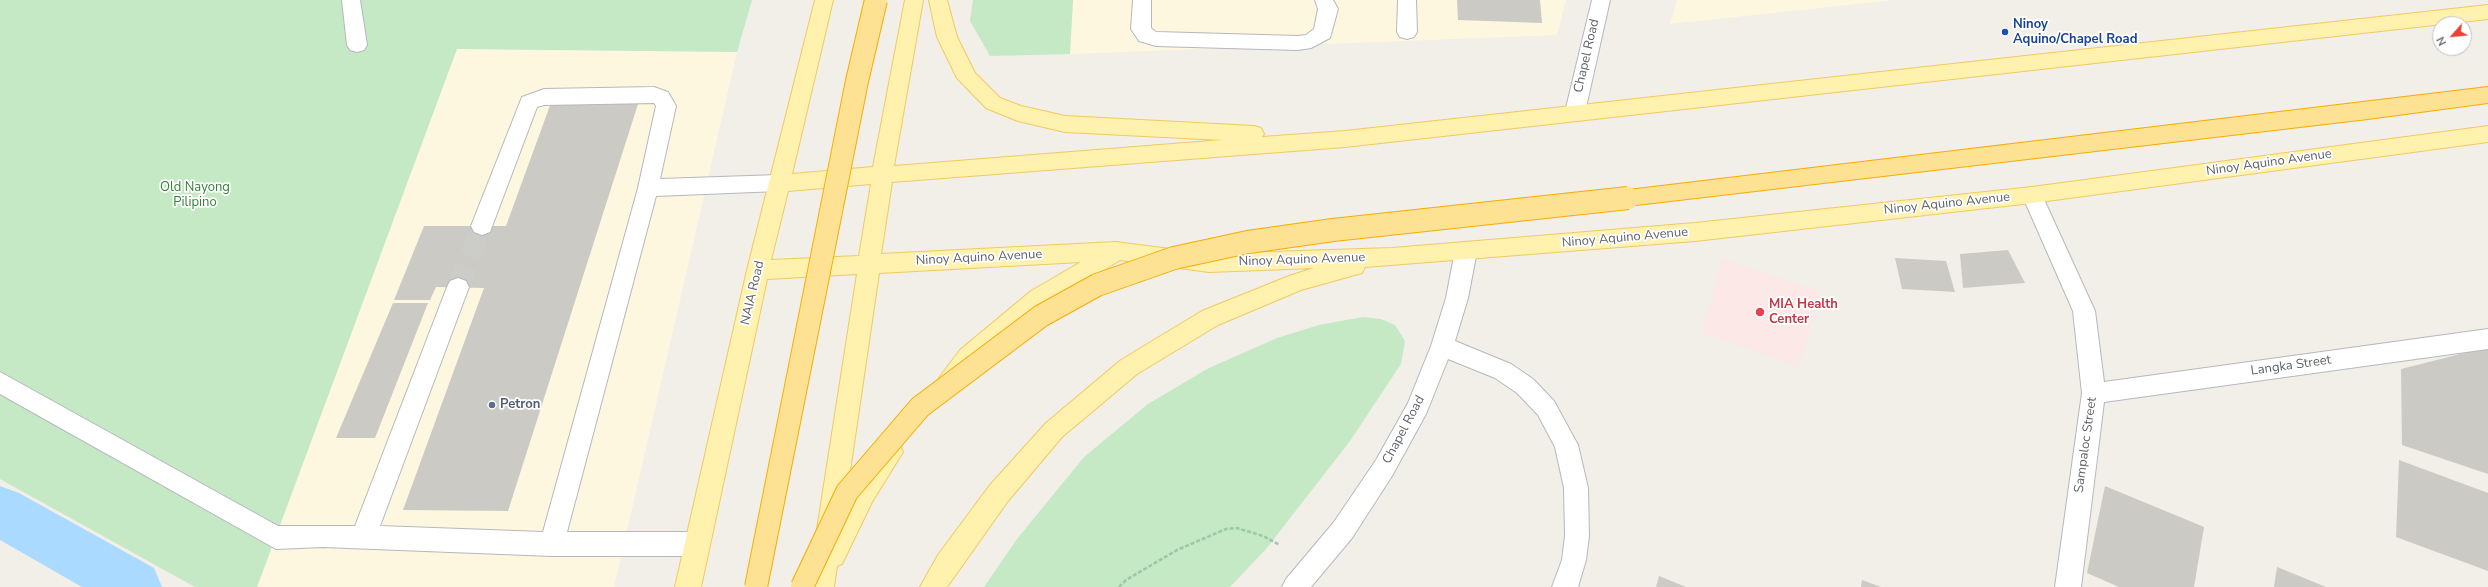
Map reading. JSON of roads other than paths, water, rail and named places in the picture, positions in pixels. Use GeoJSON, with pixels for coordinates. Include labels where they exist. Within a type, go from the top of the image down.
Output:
{"type":"FeatureCollection","features":[{"type":"Feature","properties":{"kind":"highway"},"geometry":{"type":"LineString","coordinates":[[756,587],[854,96],[876,0]]}},
{"type":"Feature","properties":{"kind":"highway"},"geometry":{"type":"LineString","coordinates":[[815,584],[847,492],[920,407],[1040,316],[1097,285],[1174,258],[1248,242],[1333,230],[2368,111],[2488,95]]}},
{"type":"Feature","properties":{"kind":"main road","name":"NAIA Road"},"geometry":{"type":"LineString","coordinates":[[688,587],[758,270],[824,0]]}},
{"type":"Feature","properties":{"kind":"main road"},"geometry":{"type":"LineString","coordinates":[[815,584],[870,263],[882,176],[914,0]]}},
{"type":"Feature","properties":{"kind":"main road"},"geometry":{"type":"LineString","coordinates":[[938,0],[946,37],[967,78],[993,103],[1018,113],[1066,124],[1097,127],[1345,138]]}},
{"type":"Feature","properties":{"kind":"main road"},"geometry":{"type":"LineString","coordinates":[[779,183],[1345,138],[2488,12]]}},
{"type":"Feature","properties":{"kind":"main road","name":"Ninoy Aquino Avenue"},"geometry":{"type":"LineString","coordinates":[[758,270],[1116,251],[1209,263],[1392,257],[1695,232],[2032,195],[2488,134]]}},
{"type":"Feature","properties":{"kind":"main road"},"geometry":{"type":"LineString","coordinates":[[815,584],[863,494],[912,421],[963,363],[1039,298],[1116,251]]}},
{"type":"Feature","properties":{"kind":"main road"},"geometry":{"type":"LineString","coordinates":[[933,587],[947,563],[999,493],[1049,436],[1129,367],[1210,318],[1297,282],[1392,257]]}},
{"type":"Feature","properties":{"kind":"street"},"geometry":{"type":"LineString","coordinates":[[351,0],[357,45]]}},
{"type":"Feature","properties":{"kind":"street"},"geometry":{"type":"LineString","coordinates":[[1142,0],[1141,30],[1146,36],[1156,39],[1298,43],[1311,41],[1323,33],[1328,9],[1324,0]]}},
{"type":"Feature","properties":{"kind":"street"},"geometry":{"type":"LineString","coordinates":[[1407,0],[1407,32]]}},
{"type":"Feature","properties":{"kind":"street","name":"Chapel Road"},"geometry":{"type":"LineString","coordinates":[[1575,112],[1601,0]]}},
{"type":"Feature","properties":{"kind":"street"},"geometry":{"type":"LineString","coordinates":[[482,226],[529,102],[544,97],[654,95],[661,97],[666,106],[648,188],[552,544]]}},
{"type":"Feature","properties":{"kind":"street"},"geometry":{"type":"LineString","coordinates":[[648,188],[779,183]]}},
{"type":"Feature","properties":{"kind":"street","name":"Sampaloc Street"},"geometry":{"type":"LineString","coordinates":[[2032,195],[2084,311],[2094,393],[2068,587]]}},
{"type":"Feature","properties":{"kind":"street","name":"Chapel Road"},"geometry":{"type":"LineString","coordinates":[[1295,587],[1343,530],[1384,468],[1418,408],[1442,346],[1457,298],[1466,251]]}},
{"type":"Feature","properties":{"kind":"street"},"geometry":{"type":"LineString","coordinates":[[363,538],[458,287]]}},
{"type":"Feature","properties":{"kind":"street","name":"Langka Street"},"geometry":{"type":"LineString","coordinates":[[2094,393],[2488,339]]}},
{"type":"Feature","properties":{"kind":"street"},"geometry":{"type":"LineString","coordinates":[[1442,346],[1503,371],[1525,386],[1546,408],[1566,445],[1576,488],[1577,536],[1574,560],[1565,587]]}},
{"type":"Feature","properties":{"kind":"street"},"geometry":{"type":"LineString","coordinates":[[0,382],[276,538],[323,536],[552,544],[697,544]]}},
{"type":"Feature","properties":{"kind":"waterway"},"geometry":{"type":"LineString","coordinates":[[0,511],[134,587]]}},
{"type":"Feature","properties":{"kind":"tunnel"},"geometry":{"type":"LineString","coordinates":[[458,287],[482,226]]}},
{"type":"Feature","properties":{"kind":"place","name":"Ninoy Aquino/Chapel Road"},"geometry":{"type":"Point","coordinates":[2005,32]}},
{"type":"Feature","properties":{"kind":"place","name":"MIA Health Center"},"geometry":{"type":"Point","coordinates":[1760,312]}},
{"type":"Feature","properties":{"kind":"place","name":"Petron"},"geometry":{"type":"Point","coordinates":[492,405]}},
{"type":"Feature","properties":{"kind":"park label","name":"Old Nayong Pilipino"},"geometry":{"type":"Point","coordinates":[195,196]}}]}
